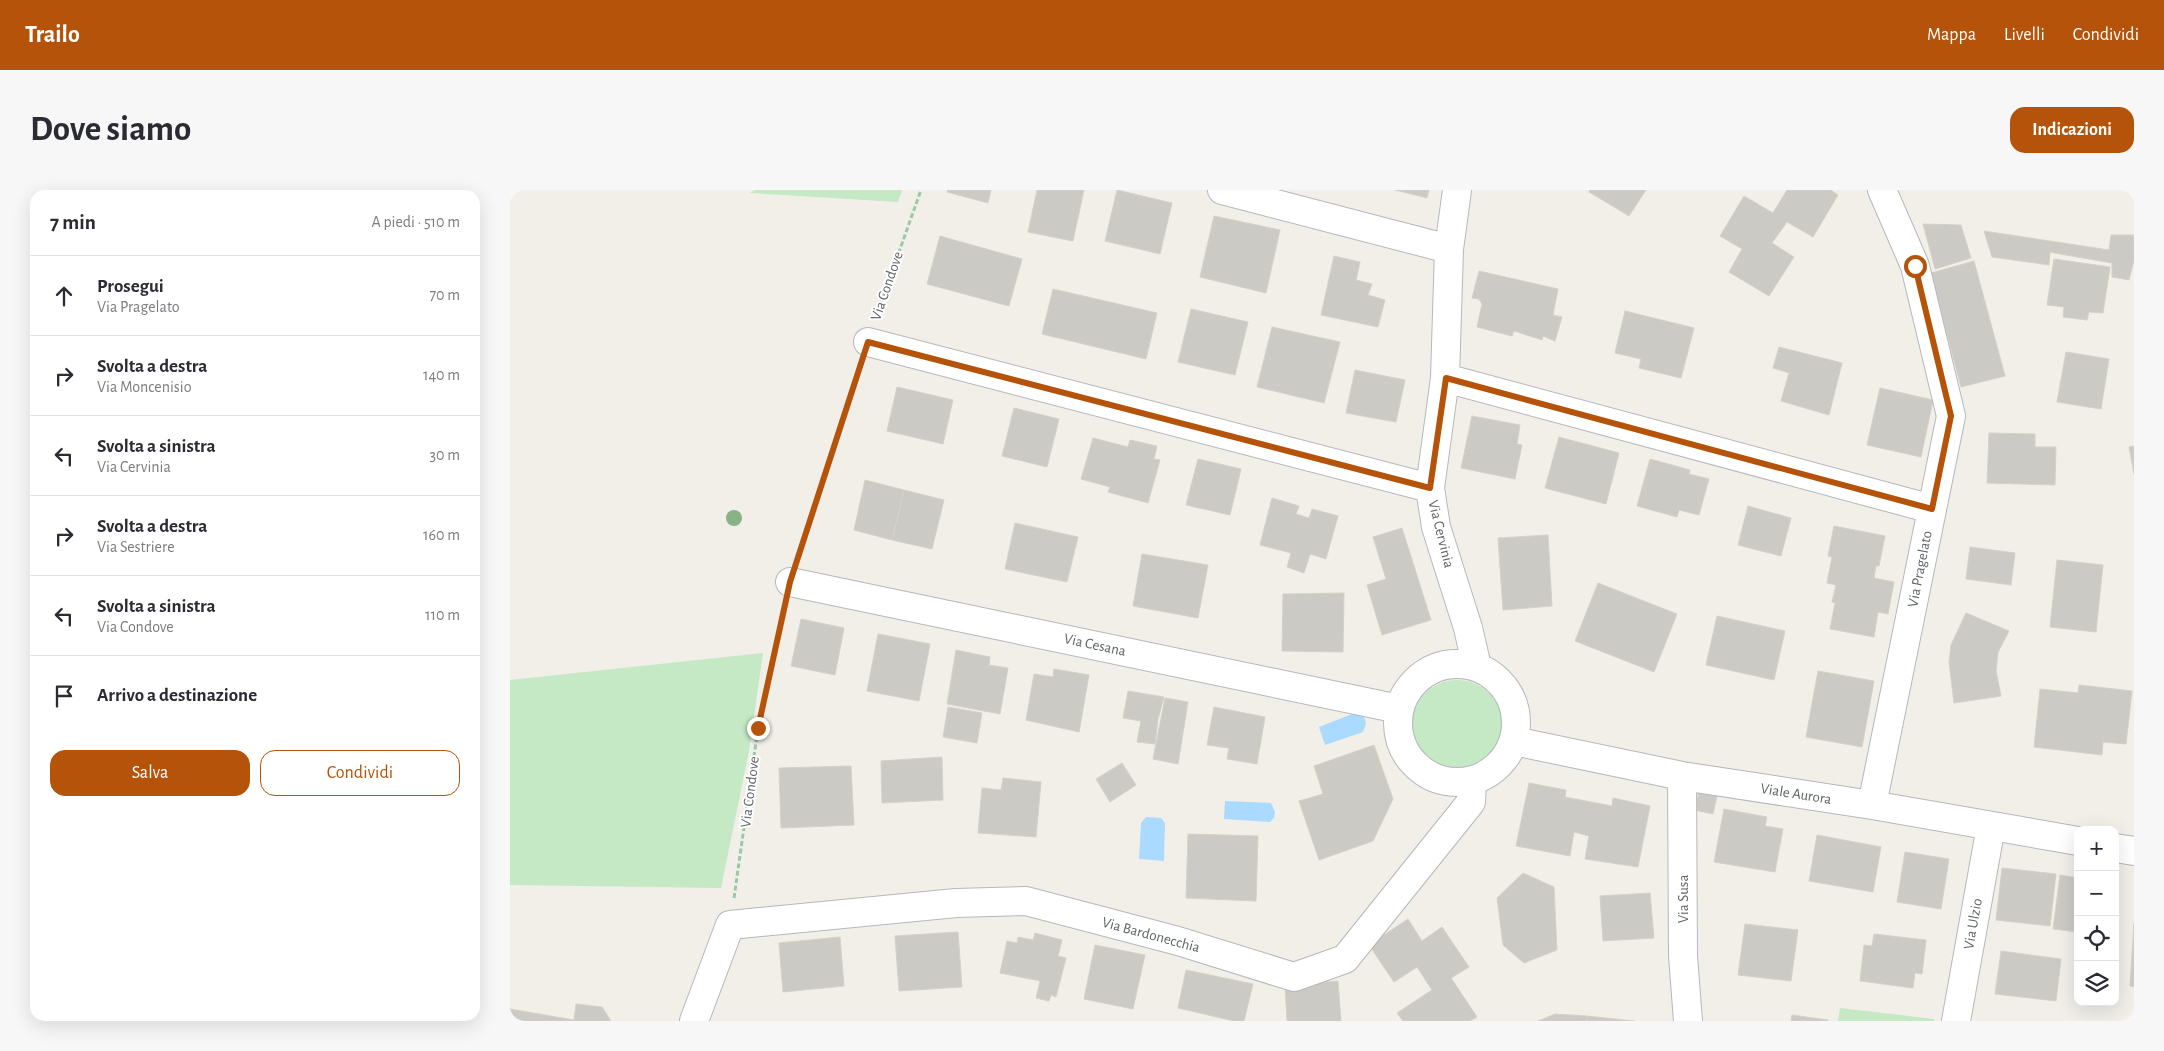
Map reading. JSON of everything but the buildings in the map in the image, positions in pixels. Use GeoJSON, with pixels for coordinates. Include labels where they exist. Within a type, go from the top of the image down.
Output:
{"type":"FeatureCollection","features":[{"type":"Feature","properties":{"kind":"street"},"geometry":{"type":"LineString","coordinates":[[1222,190],[1449,249]]}},
{"type":"Feature","properties":{"kind":"street","name":"Via Cervinia"},"geometry":{"type":"LineString","coordinates":[[1457,190],[1449,249],[1446,378],[1430,488],[1436,527],[1468,628],[1477,667]]}},
{"type":"Feature","properties":{"kind":"street","name":"Via Pragelato"},"geometry":{"type":"LineString","coordinates":[[1872,806],[1951,416],[1915,266],[1881,190]]}},
{"type":"Feature","properties":{"kind":"street"},"geometry":{"type":"LineString","coordinates":[[868,342],[1430,488]]}},
{"type":"Feature","properties":{"kind":"street"},"geometry":{"type":"LineString","coordinates":[[1446,378],[1932,509]]}},
{"type":"Feature","properties":{"kind":"street","name":"Via Cesana"},"geometry":{"type":"LineString","coordinates":[[790,582],[1399,709]]}},
{"type":"Feature","properties":{"kind":"street"},"geometry":{"type":"LineString","coordinates":[[1458,664],[1477,667],[1493,676],[1506,689],[1514,705],[1517,723],[1514,741],[1505,759],[1491,773],[1472,781],[1452,783],[1432,778],[1415,766],[1403,749],[1397,729],[1399,709],[1407,691],[1421,676],[1439,667],[1458,664]]}},
{"type":"Feature","properties":{"kind":"street","name":"Viale Aurora"},"geometry":{"type":"LineString","coordinates":[[1514,741],[1682,776],[2074,840]]}},
{"type":"Feature","properties":{"kind":"street","name":"Via Susa"},"geometry":{"type":"LineString","coordinates":[[1682,776],[1683,956],[1688,1021]]}},
{"type":"Feature","properties":{"kind":"street","name":"Via Bardonecchia"},"geometry":{"type":"LineString","coordinates":[[730,925],[956,903],[1026,901],[1178,941],[1294,977],[1345,959],[1471,802],[1472,781]]}},
{"type":"Feature","properties":{"kind":"street","name":"Via Ulzio"},"geometry":{"type":"LineString","coordinates":[[1956,1021],[1991,826]]}},
{"type":"Feature","properties":{"kind":"street"},"geometry":{"type":"LineString","coordinates":[[2119,849],[2134,851]]}},
{"type":"Feature","properties":{"kind":"street"},"geometry":{"type":"LineString","coordinates":[[694,1021],[730,925]]}},
{"type":"Feature","properties":{"kind":"path","name":"Via Condove"},"geometry":{"type":"LineString","coordinates":[[730,925],[758,728],[790,582],[868,342],[921,190]]}},
{"type":"Feature","properties":{"kind":"green space"},"geometry":{"type":"Polygon","coordinates":[[[755,190],[902,190],[898,202],[750,193],[755,190]]]}},
{"type":"Feature","properties":{"kind":"green space"},"geometry":{"type":"Polygon","coordinates":[[[763,653],[749,751],[721,888],[510,885],[510,680],[763,653]]]}},
{"type":"Feature","properties":{"kind":"green space"},"geometry":{"type":"Polygon","coordinates":[[[1448,680],[1466,680],[1482,687],[1495,700],[1502,716],[1502,734],[1495,750],[1482,763],[1466,770],[1448,770],[1432,763],[1419,750],[1412,734],[1412,716],[1419,700],[1432,687],[1448,680]]]}},
{"type":"Feature","properties":{"kind":"green space"},"geometry":{"type":"Polygon","coordinates":[[[1840,1008],[1934,1019],[1934,1021],[1838,1021],[1840,1008]]]}},
{"type":"Feature","properties":{"kind":"water"},"geometry":{"type":"Polygon","coordinates":[[[1355,713],[1364,717],[1366,723],[1363,732],[1325,745],[1319,727],[1355,713]]]}},
{"type":"Feature","properties":{"kind":"water"},"geometry":{"type":"Polygon","coordinates":[[[1225,801],[1271,803],[1275,812],[1274,818],[1270,822],[1224,819],[1225,801]]]}},
{"type":"Feature","properties":{"kind":"water"},"geometry":{"type":"Polygon","coordinates":[[[1146,817],[1161,818],[1165,823],[1164,861],[1139,859],[1141,823],[1146,817]]]}},
{"type":"Feature","properties":{"kind":"route"},"geometry":{"type":"LineString","coordinates":[[758,728],[790,582],[868,342],[1430,488],[1446,378],[1932,509],[1951,416],[1915,266]]}}]}
